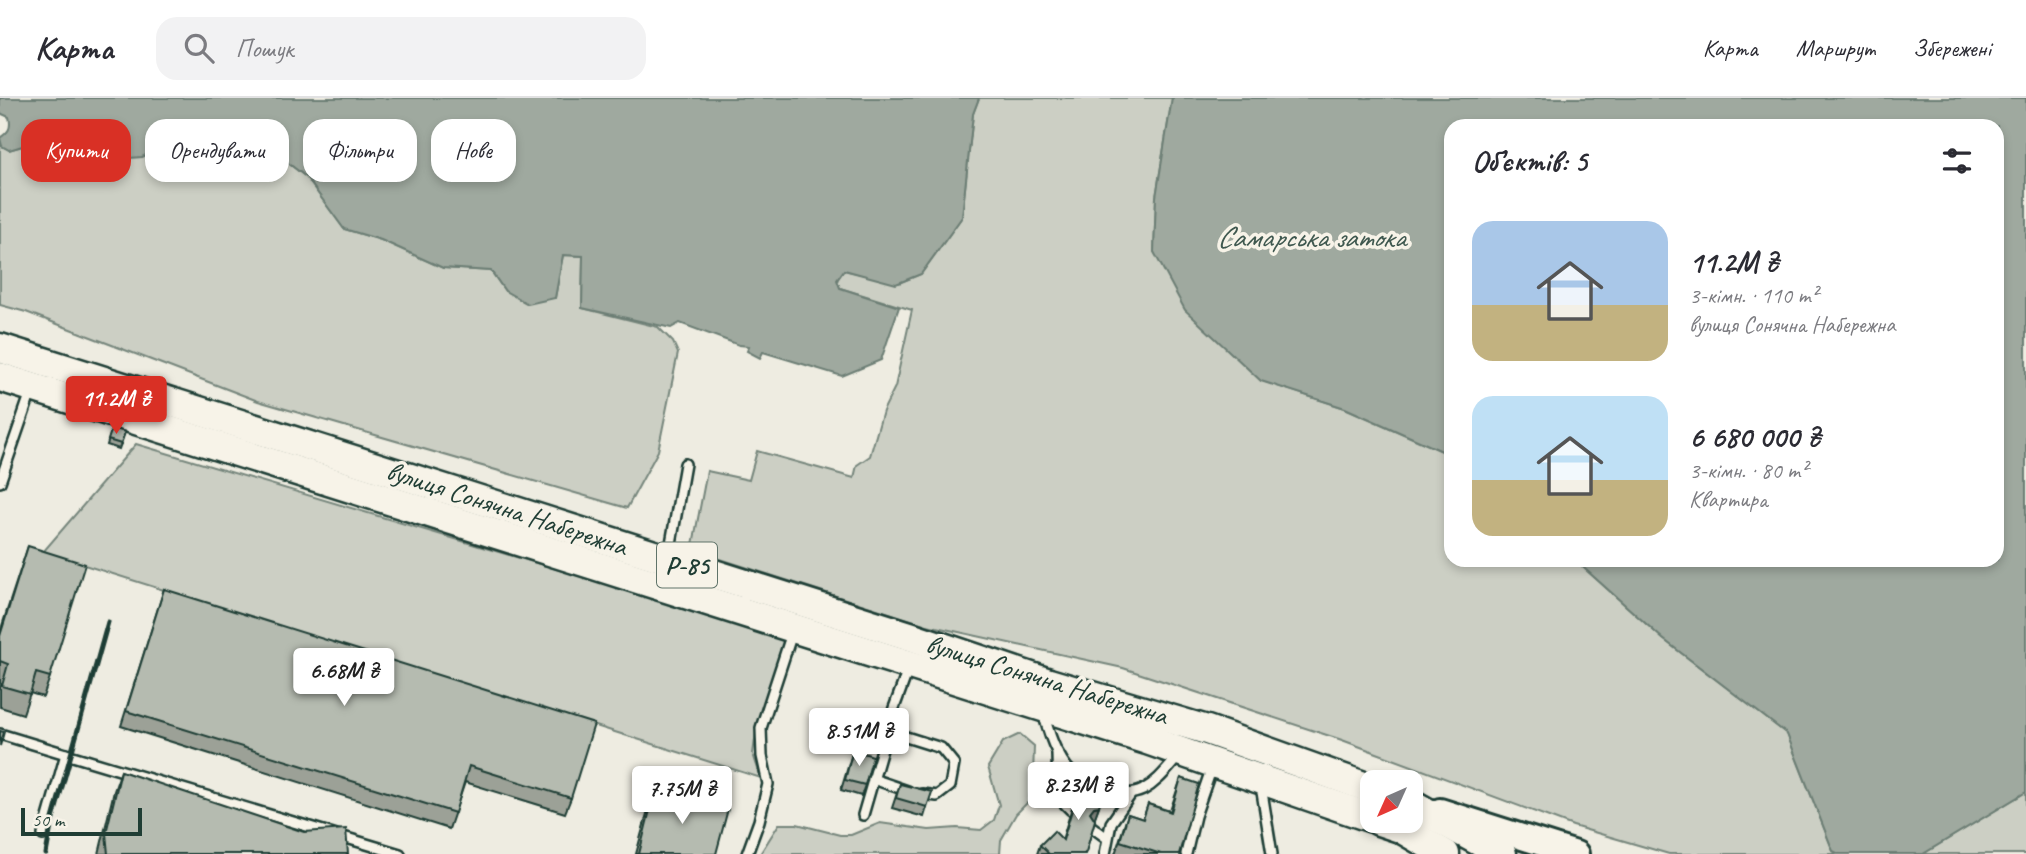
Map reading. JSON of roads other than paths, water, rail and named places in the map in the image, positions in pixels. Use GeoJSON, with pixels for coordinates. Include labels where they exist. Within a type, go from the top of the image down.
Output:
{"type":"FeatureCollection","features":[{"type":"Feature","properties":{"kind":"main road","name":"вулиця Сонячна Набережна"},"geometry":{"type":"LineString","coordinates":[[0,348],[37,374],[793,628],[914,652]]}},
{"type":"Feature","properties":{"kind":"main road","name":"вулиця Сонячна Набережна"},"geometry":{"type":"LineString","coordinates":[[0,377],[37,374],[667,559],[914,652],[1201,748],[1360,786]]}},
{"type":"Feature","properties":{"kind":"main road","name":"вулиця Сонячна Набережна"},"geometry":{"type":"LineString","coordinates":[[1201,748],[1259,777],[1360,814]]}},
{"type":"Feature","properties":{"kind":"main road"},"geometry":{"type":"LineString","coordinates":[[1423,807],[1576,854]]}},
{"type":"Feature","properties":{"kind":"main road"},"geometry":{"type":"LineString","coordinates":[[1423,810],[1502,854]]}},
{"type":"Feature","properties":{"kind":"main road"},"geometry":{"type":"LineString","coordinates":[[1409,833],[1445,854]]}},
{"type":"Feature","properties":{"kind":"lane"},"geometry":{"type":"LineString","coordinates":[[0,482],[37,374]]}},
{"type":"Feature","properties":{"kind":"lane"},"geometry":{"type":"LineString","coordinates":[[667,559],[673,539],[685,464]]}},
{"type":"Feature","properties":{"kind":"lane"},"geometry":{"type":"LineString","coordinates":[[747,854],[768,785],[762,755],[761,728],[793,628]]}},
{"type":"Feature","properties":{"kind":"lane"},"geometry":{"type":"LineString","coordinates":[[863,815],[887,731],[914,652]]}},
{"type":"Feature","properties":{"kind":"lane"},"geometry":{"type":"LineString","coordinates":[[1045,695],[1057,753],[1058,797],[1071,810]]}},
{"type":"Feature","properties":{"kind":"lane"},"geometry":{"type":"LineString","coordinates":[[873,779],[916,794],[937,796],[950,786],[954,764],[941,748],[887,731]]}},
{"type":"Feature","properties":{"kind":"lane"},"geometry":{"type":"LineString","coordinates":[[0,734],[400,854]]}},
{"type":"Feature","properties":{"kind":"lane"},"geometry":{"type":"LineString","coordinates":[[1105,854],[1111,823],[1131,794],[1156,781],[1201,748]]}},
{"type":"Feature","properties":{"kind":"lane"},"geometry":{"type":"LineString","coordinates":[[1186,854],[1195,816],[1201,748]]}},
{"type":"Feature","properties":{"kind":"lane"},"geometry":{"type":"LineString","coordinates":[[1057,753],[1077,779],[1098,788],[1131,794]]}},
{"type":"Feature","properties":{"kind":"lane"},"geometry":{"type":"LineString","coordinates":[[43,835],[66,754]]}},
{"type":"Feature","properties":{"kind":"lane"},"geometry":{"type":"LineString","coordinates":[[1259,777],[1272,854]]}},
{"type":"Feature","properties":{"kind":"lane"},"geometry":{"type":"LineString","coordinates":[[1092,827],[1107,838]]}},
{"type":"Feature","properties":{"kind":"water"},"geometry":{"type":"Polygon","coordinates":[[[0,98],[979,98],[973,114],[962,217],[921,274],[896,284],[844,270],[837,280],[840,288],[899,307],[881,360],[842,376],[763,352],[760,358],[747,351],[749,346],[739,345],[680,323],[671,328],[582,308],[583,256],[563,255],[555,298],[528,304],[505,291],[491,271],[443,268],[381,240],[344,229],[310,182],[417,182],[417,119],[303,119],[303,175],[289,164],[289,119],[145,119],[145,156],[131,158],[131,119],[21,119],[21,146],[9,150],[2,146],[0,138],[10,127],[9,117],[0,113],[0,98]]]}},
{"type":"Feature","properties":{"kind":"water","name":"Самарська затока"},"geometry":{"type":"Polygon","coordinates":[[[1172,98],[2026,98],[2026,792],[1923,854],[1839,854],[1833,851],[1787,734],[1663,639],[1583,567],[2004,567],[2004,119],[1444,119],[1444,452],[1345,408],[1261,381],[1185,310],[1154,252],[1156,197],[1172,98]]]}},
{"type":"Feature","properties":{"kind":"railway"},"geometry":{"type":"LineString","coordinates":[[46,854],[51,826],[108,622]]}}]}
